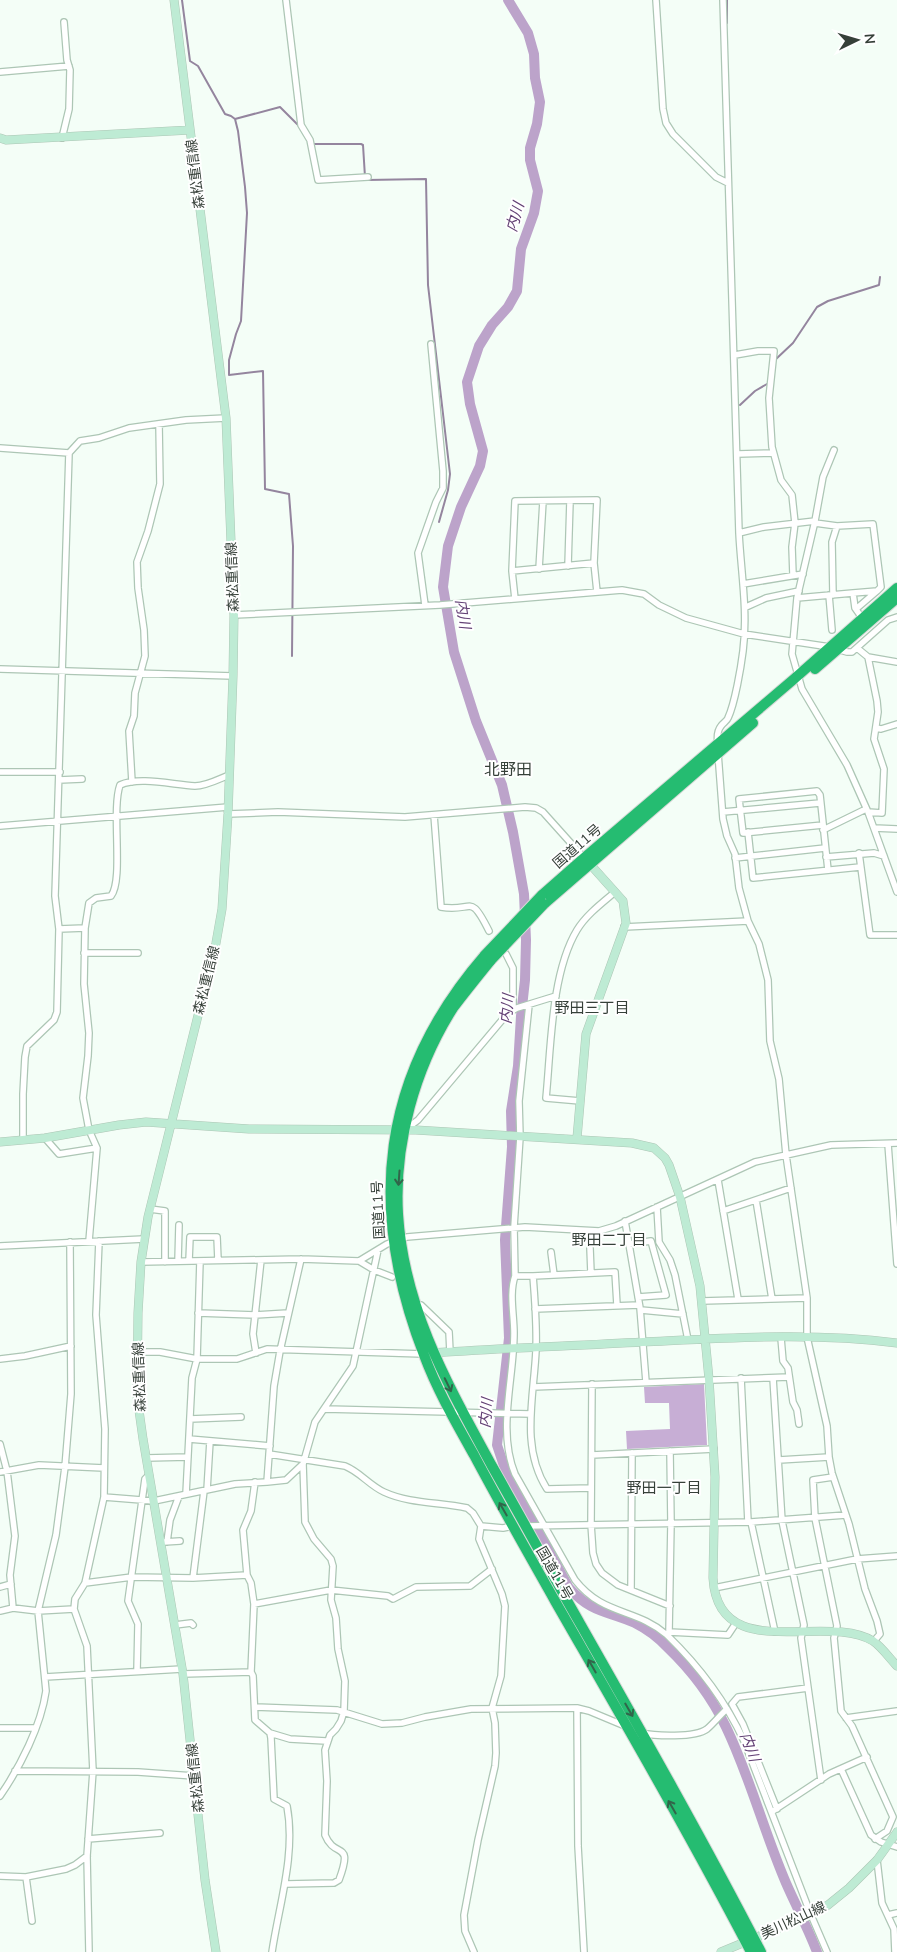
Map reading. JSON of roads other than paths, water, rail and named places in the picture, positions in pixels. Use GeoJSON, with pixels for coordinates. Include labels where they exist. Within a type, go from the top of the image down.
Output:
{"type":"FeatureCollection","features":[{"type":"Feature","properties":{"kind":"highway","name":"国道11号"},"geometry":{"type":"LineString","coordinates":[[834,649],[859,614],[897,588]]}},
{"type":"Feature","properties":{"kind":"highway","name":"国道11号"},"geometry":{"type":"LineString","coordinates":[[759,1952],[696,1849],[450,1413],[398,1270],[397,1240],[389,1185],[400,1130],[434,1041],[488,958],[543,899],[586,860],[799,678],[897,598]]}},
{"type":"Feature","properties":{"kind":"highway","name":"国道11号"},"geometry":{"type":"LineString","coordinates":[[397,1240],[417,1306],[428,1354],[528,1526],[643,1734],[750,1940]]}},
{"type":"Feature","properties":{"kind":"street","name":"森松重信線"},"geometry":{"type":"LineString","coordinates":[[174,0],[226,418],[234,615],[230,775],[222,909],[216,943],[144,1239],[141,1262],[137,1396],[149,1475],[164,1542],[166,1577],[183,1671],[205,1880],[216,1952]]}},
{"type":"Feature","properties":{"kind":"street"},"geometry":{"type":"LineString","coordinates":[[286,0],[301,125],[310,140],[318,180],[368,177]]}},
{"type":"Feature","properties":{"kind":"street"},"geometry":{"type":"LineString","coordinates":[[656,0],[663,109],[666,124],[673,134],[716,177],[728,182]]}},
{"type":"Feature","properties":{"kind":"street"},"geometry":{"type":"LineString","coordinates":[[724,0],[728,182],[738,454],[736,464],[739,532],[746,607],[742,659],[728,720],[720,727],[718,748],[723,812],[727,836],[735,858],[739,888],[748,920],[759,944],[768,980],[770,1041],[779,1079],[790,1188],[807,1298],[807,1337],[826,1426],[828,1457],[833,1477],[846,1515],[865,1589],[880,1627],[880,1634],[874,1642]]}},
{"type":"Feature","properties":{"kind":"street"},"geometry":{"type":"LineString","coordinates":[[62,138],[69,109],[69,66],[64,22]]}},
{"type":"Feature","properties":{"kind":"street"},"geometry":{"type":"LineString","coordinates":[[0,72],[69,66]]}},
{"type":"Feature","properties":{"kind":"street"},"geometry":{"type":"LineString","coordinates":[[0,138],[6,140],[62,138],[190,130]]}},
{"type":"Feature","properties":{"kind":"street"},"geometry":{"type":"LineString","coordinates":[[425,605],[418,554],[436,502],[443,488],[441,438],[431,344]]}},
{"type":"Feature","properties":{"kind":"street"},"geometry":{"type":"LineString","coordinates":[[735,355],[758,351],[774,351],[768,398],[773,453],[781,480],[792,495],[795,523],[792,547],[793,575]]}},
{"type":"Feature","properties":{"kind":"street"},"geometry":{"type":"LineString","coordinates":[[23,1140],[25,1058],[28,1046],[50,1025],[57,1012],[59,929],[55,896],[68,453],[80,441],[99,438],[129,428],[186,420],[226,418]]}},
{"type":"Feature","properties":{"kind":"street"},"geometry":{"type":"LineString","coordinates":[[132,782],[129,731],[134,716],[135,693],[145,656],[137,562],[160,484],[160,424]]}},
{"type":"Feature","properties":{"kind":"street"},"geometry":{"type":"LineString","coordinates":[[0,448],[68,453]]}},
{"type":"Feature","properties":{"kind":"street"},"geometry":{"type":"LineString","coordinates":[[834,450],[823,477],[815,522],[797,598],[792,654],[802,689],[847,765],[874,828],[897,892]]}},
{"type":"Feature","properties":{"kind":"street"},"geometry":{"type":"LineString","coordinates":[[738,454],[773,453]]}},
{"type":"Feature","properties":{"kind":"street"},"geometry":{"type":"LineString","coordinates":[[515,599],[512,571],[515,501],[597,500],[594,563],[597,592]]}},
{"type":"Feature","properties":{"kind":"street"},"geometry":{"type":"LineString","coordinates":[[539,568],[543,501]]}},
{"type":"Feature","properties":{"kind":"street"},"geometry":{"type":"LineString","coordinates":[[568,566],[570,501]]}},
{"type":"Feature","properties":{"kind":"street"},"geometry":{"type":"LineString","coordinates":[[739,532],[764,526],[795,523],[815,522],[837,526],[874,524],[882,587],[859,614]]}},
{"type":"Feature","properties":{"kind":"street"},"geometry":{"type":"LineString","coordinates":[[832,630],[832,542],[837,526]]}},
{"type":"Feature","properties":{"kind":"street"},"geometry":{"type":"LineString","coordinates":[[512,571],[594,563]]}},
{"type":"Feature","properties":{"kind":"street"},"geometry":{"type":"LineString","coordinates":[[743,584],[803,574]]}},
{"type":"Feature","properties":{"kind":"street"},"geometry":{"type":"LineString","coordinates":[[234,615],[440,605],[622,590],[644,594],[659,605],[686,618],[744,634],[792,640],[847,652],[852,652],[888,620],[897,617]]}},
{"type":"Feature","properties":{"kind":"street"},"geometry":{"type":"LineString","coordinates":[[746,607],[766,598],[799,590]]}},
{"type":"Feature","properties":{"kind":"street"},"geometry":{"type":"LineString","coordinates":[[797,598],[877,591]]}},
{"type":"Feature","properties":{"kind":"street"},"geometry":{"type":"LineString","coordinates":[[853,593],[859,614]]}},
{"type":"Feature","properties":{"kind":"street"},"geometry":{"type":"LineString","coordinates":[[857,648],[868,658],[897,662]]}},
{"type":"Feature","properties":{"kind":"street"},"geometry":{"type":"LineString","coordinates":[[828,870],[826,857],[823,828],[820,803],[820,796],[817,791],[739,799],[743,833],[823,828],[867,811],[882,813],[884,769],[875,745],[878,701],[868,658]]}},
{"type":"Feature","properties":{"kind":"street"},"geometry":{"type":"LineString","coordinates":[[0,669],[232,676]]}},
{"type":"Feature","properties":{"kind":"street"},"geometry":{"type":"LineString","coordinates":[[876,728],[881,729],[897,724]]}},
{"type":"Feature","properties":{"kind":"street"},"geometry":{"type":"LineString","coordinates":[[0,772],[60,772]]}},
{"type":"Feature","properties":{"kind":"street"},"geometry":{"type":"LineString","coordinates":[[89,1241],[98,1148],[89,1130],[83,1098],[89,1033],[84,984],[85,928],[89,903],[96,898],[111,896],[114,892],[116,816],[120,785],[132,782],[160,782],[196,786],[230,775]]}},
{"type":"Feature","properties":{"kind":"street"},"geometry":{"type":"LineString","coordinates":[[59,780],[82,779]]}},
{"type":"Feature","properties":{"kind":"street"},"geometry":{"type":"LineString","coordinates":[[723,812],[820,803]]}},
{"type":"Feature","properties":{"kind":"street"},"geometry":{"type":"LineString","coordinates":[[0,826],[116,816],[228,811],[375,817],[512,807],[536,808],[543,812],[615,892],[623,901],[624,906],[626,923],[586,1034],[577,1138]]}},
{"type":"Feature","properties":{"kind":"street"},"geometry":{"type":"LineString","coordinates":[[434,814],[441,907],[451,909],[467,906],[474,907],[479,910],[489,931]]}},
{"type":"Feature","properties":{"kind":"street"},"geometry":{"type":"LineString","coordinates":[[874,828],[897,829]]}},
{"type":"Feature","properties":{"kind":"street"},"geometry":{"type":"LineString","coordinates":[[748,832],[753,878],[860,867]]}},
{"type":"Feature","properties":{"kind":"street"},"geometry":{"type":"LineString","coordinates":[[735,858],[825,848]]}},
{"type":"Feature","properties":{"kind":"street"},"geometry":{"type":"LineString","coordinates":[[826,857],[858,853],[874,853],[884,856]]}},
{"type":"Feature","properties":{"kind":"street"},"geometry":{"type":"LineString","coordinates":[[858,853],[870,935],[897,935]]}},
{"type":"Feature","properties":{"kind":"street"},"geometry":{"type":"LineString","coordinates":[[890,873],[897,876]]}},
{"type":"Feature","properties":{"kind":"street"},"geometry":{"type":"LineString","coordinates":[[580,1101],[546,1098],[556,996],[564,963],[577,930],[615,892]]}},
{"type":"Feature","properties":{"kind":"street"},"geometry":{"type":"LineString","coordinates":[[624,927],[748,920]]}},
{"type":"Feature","properties":{"kind":"street"},"geometry":{"type":"LineString","coordinates":[[59,929],[85,928]]}},
{"type":"Feature","properties":{"kind":"street"},"geometry":{"type":"LineString","coordinates":[[84,954],[138,953]]}},
{"type":"Feature","properties":{"kind":"street"},"geometry":{"type":"LineString","coordinates":[[506,954],[513,968],[515,1009]]}},
{"type":"Feature","properties":{"kind":"street"},"geometry":{"type":"LineString","coordinates":[[400,1130],[418,1120],[508,1013],[556,996]]}},
{"type":"Feature","properties":{"kind":"street"},"geometry":{"type":"LineString","coordinates":[[528,1005],[519,1137],[508,1228],[515,1276],[512,1284],[507,1414],[508,1448],[512,1466],[542,1525],[575,1580],[588,1596],[604,1605],[656,1625],[668,1633],[713,1686],[744,1741],[809,1916],[827,1952]]}},
{"type":"Feature","properties":{"kind":"street"},"geometry":{"type":"LineString","coordinates":[[0,1142],[46,1138],[137,1123],[171,1123],[249,1129],[400,1130],[519,1137],[577,1138],[632,1142],[654,1148],[665,1158],[669,1165],[680,1197],[702,1301],[714,1449],[715,1594],[723,1610],[736,1623],[752,1629],[775,1632],[836,1632],[853,1634],[874,1642],[897,1666]]}},
{"type":"Feature","properties":{"kind":"street"},"geometry":{"type":"LineString","coordinates":[[46,1138],[59,1154],[98,1148]]}},
{"type":"Feature","properties":{"kind":"street"},"geometry":{"type":"LineString","coordinates":[[359,1261],[397,1240],[508,1228],[598,1230],[625,1221],[755,1162],[831,1146],[897,1143]]}},
{"type":"Feature","properties":{"kind":"street"},"geometry":{"type":"LineString","coordinates":[[888,1144],[897,1264]]}},
{"type":"Feature","properties":{"kind":"street"},"geometry":{"type":"LineString","coordinates":[[718,1180],[738,1299]]}},
{"type":"Feature","properties":{"kind":"street"},"geometry":{"type":"LineString","coordinates":[[723,1211],[790,1188]]}},
{"type":"Feature","properties":{"kind":"street"},"geometry":{"type":"LineString","coordinates":[[756,1200],[772,1299]]}},
{"type":"Feature","properties":{"kind":"street"},"geometry":{"type":"LineString","coordinates":[[657,1207],[659,1242],[670,1260],[675,1275],[688,1340]]}},
{"type":"Feature","properties":{"kind":"street"},"geometry":{"type":"LineString","coordinates":[[150,1209],[165,1210],[165,1262]]}},
{"type":"Feature","properties":{"kind":"street"},"geometry":{"type":"LineString","coordinates":[[625,1221],[640,1307],[646,1382]]}},
{"type":"Feature","properties":{"kind":"street"},"geometry":{"type":"LineString","coordinates":[[178,1224],[178,1261]]}},
{"type":"Feature","properties":{"kind":"street"},"geometry":{"type":"LineString","coordinates":[[189,1261],[190,1237],[217,1237],[218,1260]]}},
{"type":"Feature","properties":{"kind":"street"},"geometry":{"type":"LineString","coordinates":[[0,1246],[144,1239]]}},
{"type":"Feature","properties":{"kind":"street"},"geometry":{"type":"LineString","coordinates":[[90,1952],[87,1856],[93,1771],[86,1646],[74,1609],[75,1599],[85,1583],[104,1497],[105,1429],[96,1315],[99,1241]]}},
{"type":"Feature","properties":{"kind":"street"},"geometry":{"type":"LineString","coordinates":[[629,1244],[651,1241],[666,1295],[638,1297]]}},
{"type":"Feature","properties":{"kind":"street"},"geometry":{"type":"LineString","coordinates":[[0,1796],[24,1756],[44,1704],[46,1691],[38,1611],[56,1535],[65,1467],[71,1394],[70,1242]]}},
{"type":"Feature","properties":{"kind":"street"},"geometry":{"type":"LineString","coordinates":[[590,1248],[591,1273]]}},
{"type":"Feature","properties":{"kind":"street"},"geometry":{"type":"LineString","coordinates":[[286,1884],[334,1883],[339,1880],[344,1867],[345,1855],[342,1850],[328,1843],[326,1835],[326,1741],[336,1729],[344,1711],[345,1680],[338,1649],[336,1618],[331,1600],[334,1574],[331,1559],[314,1539],[305,1522],[303,1461],[315,1422],[353,1366],[378,1250]]}},
{"type":"Feature","properties":{"kind":"street"},"geometry":{"type":"LineString","coordinates":[[551,1252],[554,1275]]}},
{"type":"Feature","properties":{"kind":"street"},"geometry":{"type":"LineString","coordinates":[[141,1262],[301,1259],[359,1261],[374,1270],[392,1277]]}},
{"type":"Feature","properties":{"kind":"street"},"geometry":{"type":"LineString","coordinates":[[267,1482],[274,1386],[280,1350],[301,1259]]}},
{"type":"Feature","properties":{"kind":"street"},"geometry":{"type":"LineString","coordinates":[[256,1353],[253,1334],[262,1260]]}},
{"type":"Feature","properties":{"kind":"street"},"geometry":{"type":"LineString","coordinates":[[186,1494],[192,1378],[197,1359],[200,1261]]}},
{"type":"Feature","properties":{"kind":"street"},"geometry":{"type":"LineString","coordinates":[[515,1276],[615,1272],[617,1305]]}},
{"type":"Feature","properties":{"kind":"street"},"geometry":{"type":"LineString","coordinates":[[533,1276],[536,1347],[531,1414],[532,1454],[547,1489],[591,1488]]}},
{"type":"Feature","properties":{"kind":"street"},"geometry":{"type":"LineString","coordinates":[[702,1301],[807,1298]]}},
{"type":"Feature","properties":{"kind":"street"},"geometry":{"type":"LineString","coordinates":[[417,1306],[421,1305],[449,1332],[450,1352]]}},
{"type":"Feature","properties":{"kind":"street"},"geometry":{"type":"LineString","coordinates":[[535,1309],[617,1305],[683,1314]]}},
{"type":"Feature","properties":{"kind":"street"},"geometry":{"type":"LineString","coordinates":[[198,1313],[255,1315],[288,1313]]}},
{"type":"Feature","properties":{"kind":"street"},"geometry":{"type":"LineString","coordinates":[[137,1352],[160,1352],[197,1359],[237,1359],[267,1349],[428,1354],[705,1339],[807,1337],[897,1343]]}},
{"type":"Feature","properties":{"kind":"street"},"geometry":{"type":"LineString","coordinates":[[781,1338],[783,1361],[788,1368],[799,1424]]}},
{"type":"Feature","properties":{"kind":"street"},"geometry":{"type":"LineString","coordinates":[[0,1359],[26,1356],[71,1346]]}},
{"type":"Feature","properties":{"kind":"street"},"geometry":{"type":"LineString","coordinates":[[533,1387],[789,1377]]}},
{"type":"Feature","properties":{"kind":"street"},"geometry":{"type":"LineString","coordinates":[[741,1378],[750,1522],[775,1632]]}},
{"type":"Feature","properties":{"kind":"street"},"geometry":{"type":"LineString","coordinates":[[774,1378],[782,1521],[804,1625],[801,1638],[821,1780]]}},
{"type":"Feature","properties":{"kind":"street"},"geometry":{"type":"LineString","coordinates":[[592,1384],[591,1524],[593,1553],[596,1564],[602,1573],[618,1585],[670,1606]]}},
{"type":"Feature","properties":{"kind":"street"},"geometry":{"type":"LineString","coordinates":[[325,1409],[531,1414]]}},
{"type":"Feature","properties":{"kind":"street"},"geometry":{"type":"LineString","coordinates":[[190,1419],[241,1417]]}},
{"type":"Feature","properties":{"kind":"street"},"geometry":{"type":"LineString","coordinates":[[189,1439],[270,1446]]}},
{"type":"Feature","properties":{"kind":"street"},"geometry":{"type":"LineString","coordinates":[[193,1578],[210,1441]]}},
{"type":"Feature","properties":{"kind":"street"},"geometry":{"type":"LineString","coordinates":[[0,1444],[3,1471],[16,1536],[11,1584],[13,1608]]}},
{"type":"Feature","properties":{"kind":"street"},"geometry":{"type":"LineString","coordinates":[[592,1455],[714,1449]]}},
{"type":"Feature","properties":{"kind":"street"},"geometry":{"type":"LineString","coordinates":[[668,1633],[671,1523],[670,1451]]}},
{"type":"Feature","properties":{"kind":"street"},"geometry":{"type":"LineString","coordinates":[[631,1590],[632,1453]]}},
{"type":"Feature","properties":{"kind":"street"},"geometry":{"type":"LineString","coordinates":[[269,1454],[303,1461],[345,1466],[354,1470],[381,1491],[399,1498],[467,1508],[473,1513],[481,1526],[479,1539],[505,1606],[501,1676],[492,1708],[495,1723],[495,1766],[478,1840],[464,1915],[465,1931],[474,1952]]}},
{"type":"Feature","properties":{"kind":"street"},"geometry":{"type":"LineString","coordinates":[[779,1460],[828,1457]]}},
{"type":"Feature","properties":{"kind":"street"},"geometry":{"type":"LineString","coordinates":[[146,1458],[188,1458]]}},
{"type":"Feature","properties":{"kind":"street"},"geometry":{"type":"LineString","coordinates":[[104,1497],[154,1501],[236,1484],[286,1480],[303,1461]]}},
{"type":"Feature","properties":{"kind":"street"},"geometry":{"type":"LineString","coordinates":[[3,1471],[39,1465],[104,1468]]}},
{"type":"Feature","properties":{"kind":"street"},"geometry":{"type":"LineString","coordinates":[[136,1671],[138,1624],[128,1601],[145,1479],[149,1475]]}},
{"type":"Feature","properties":{"kind":"street"},"geometry":{"type":"LineString","coordinates":[[833,1477],[813,1480],[815,1518],[837,1626],[834,1638],[841,1711],[852,1726],[893,1817],[887,1831],[875,1839]]}},
{"type":"Feature","properties":{"kind":"street"},"geometry":{"type":"LineString","coordinates":[[255,1482],[251,1511],[242,1530],[247,1575],[251,1583],[254,1604],[252,1672],[255,1720],[270,1733],[290,1739],[326,1741]]}},
{"type":"Feature","properties":{"kind":"street"},"geometry":{"type":"LineString","coordinates":[[179,1496],[164,1542],[180,1541]]}},
{"type":"Feature","properties":{"kind":"street"},"geometry":{"type":"LineString","coordinates":[[481,1526],[503,1528],[542,1525],[750,1522],[846,1515]]}},
{"type":"Feature","properties":{"kind":"street"},"geometry":{"type":"LineString","coordinates":[[714,1588],[857,1559],[897,1556]]}},
{"type":"Feature","properties":{"kind":"street"},"geometry":{"type":"LineString","coordinates":[[254,1604],[332,1590],[388,1596],[393,1599],[416,1586],[470,1586],[492,1569]]}},
{"type":"Feature","properties":{"kind":"street"},"geometry":{"type":"LineString","coordinates":[[85,1583],[132,1577],[193,1578],[247,1575]]}},
{"type":"Feature","properties":{"kind":"street"},"geometry":{"type":"LineString","coordinates":[[0,1587],[11,1584]]}},
{"type":"Feature","properties":{"kind":"street"},"geometry":{"type":"LineString","coordinates":[[0,1611],[13,1608],[38,1611],[74,1609]]}},
{"type":"Feature","properties":{"kind":"street"},"geometry":{"type":"LineString","coordinates":[[175,1625],[191,1623],[193,1625]]}},
{"type":"Feature","properties":{"kind":"street"},"geometry":{"type":"LineString","coordinates":[[668,1633],[728,1635],[736,1623]]}},
{"type":"Feature","properties":{"kind":"street"},"geometry":{"type":"LineString","coordinates":[[45,1678],[136,1671],[252,1672]]}},
{"type":"Feature","properties":{"kind":"street"},"geometry":{"type":"LineString","coordinates":[[776,1809],[746,1729],[732,1704],[738,1697],[808,1688]]}},
{"type":"Feature","properties":{"kind":"street"},"geometry":{"type":"LineString","coordinates":[[255,1707],[344,1711],[382,1724],[402,1723],[450,1712],[492,1708],[577,1708],[589,1710],[643,1734],[691,1735],[706,1729],[726,1710]]}},
{"type":"Feature","properties":{"kind":"street"},"geometry":{"type":"LineString","coordinates":[[577,1708],[578,1846],[584,1952]]}},
{"type":"Feature","properties":{"kind":"street"},"geometry":{"type":"LineString","coordinates":[[846,1718],[897,1711]]}},
{"type":"Feature","properties":{"kind":"street"},"geometry":{"type":"LineString","coordinates":[[0,1728],[34,1728]]}},
{"type":"Feature","properties":{"kind":"street"},"geometry":{"type":"LineString","coordinates":[[270,1733],[274,1799],[287,1806],[288,1813],[286,1884],[272,1952]]}},
{"type":"Feature","properties":{"kind":"street"},"geometry":{"type":"LineString","coordinates":[[770,1812],[821,1780],[867,1758]]}},
{"type":"Feature","properties":{"kind":"street"},"geometry":{"type":"LineString","coordinates":[[841,1769],[871,1835],[875,1839],[893,1846]]}},
{"type":"Feature","properties":{"kind":"street"},"geometry":{"type":"LineString","coordinates":[[15,1771],[93,1771],[194,1776]]}},
{"type":"Feature","properties":{"kind":"street","name":"美川松山線"},"geometry":{"type":"LineString","coordinates":[[720,1952],[796,1922],[828,1905],[849,1888],[893,1846],[897,1832]]}},
{"type":"Feature","properties":{"kind":"street"},"geometry":{"type":"LineString","coordinates":[[88,1839],[160,1833]]}},
{"type":"Feature","properties":{"kind":"street"},"geometry":{"type":"LineString","coordinates":[[0,1876],[26,1877],[66,1869],[87,1856]]}},
{"type":"Feature","properties":{"kind":"street"},"geometry":{"type":"LineString","coordinates":[[877,1860],[882,1903],[894,1929],[895,1952]]}},
{"type":"Feature","properties":{"kind":"street"},"geometry":{"type":"LineString","coordinates":[[26,1877],[32,1921]]}},
{"type":"Feature","properties":{"kind":"street"},"geometry":{"type":"LineString","coordinates":[[888,1915],[897,1913]]}},
{"type":"Feature","properties":{"kind":"waterway"},"geometry":{"type":"LineString","coordinates":[[182,0],[190,61],[198,66],[225,114],[235,119],[238,131],[247,213],[241,321],[229,360],[229,375],[263,371],[265,489],[289,494],[293,546],[292,656]]}},
{"type":"Feature","properties":{"kind":"waterway","name":"内川"},"geometry":{"type":"LineString","coordinates":[[508,0],[528,33],[534,54],[535,78],[540,102],[537,124],[530,148],[530,160],[538,191],[534,213],[521,249],[517,291],[508,307],[492,325],[479,346],[467,382],[470,404],[483,451],[480,466],[461,507],[448,546],[443,587],[454,652],[476,721],[502,785],[524,894],[525,980],[518,1066],[511,1111],[512,1147],[505,1240],[509,1338],[497,1445],[505,1469],[569,1588],[585,1603],[635,1623],[657,1637],[685,1666],[714,1706],[735,1746],[778,1864],[817,1952]]}},
{"type":"Feature","properties":{"kind":"waterway"},"geometry":{"type":"LineString","coordinates":[[727,0],[727,23]]}},
{"type":"Feature","properties":{"kind":"waterway"},"geometry":{"type":"LineString","coordinates":[[235,119],[280,107],[300,127]]}},
{"type":"Feature","properties":{"kind":"waterway"},"geometry":{"type":"LineString","coordinates":[[312,144],[363,145],[365,177]]}},
{"type":"Feature","properties":{"kind":"waterway"},"geometry":{"type":"LineString","coordinates":[[367,180],[426,179],[428,285],[450,474],[448,490],[439,522]]}},
{"type":"Feature","properties":{"kind":"waterway"},"geometry":{"type":"LineString","coordinates":[[776,359],[793,343],[817,307],[828,301],[879,285],[880,277]]}},
{"type":"Feature","properties":{"kind":"waterway"},"geometry":{"type":"LineString","coordinates":[[740,405],[755,391],[767,384]]}},
{"type":"Feature","properties":{"kind":"district","name":"北野田"},"geometry":{"type":"Point","coordinates":[508,769]}},
{"type":"Feature","properties":{"kind":"district","name":"野田三丁目"},"geometry":{"type":"Point","coordinates":[592,1008]}},
{"type":"Feature","properties":{"kind":"district","name":"野田二丁目"},"geometry":{"type":"Point","coordinates":[609,1240]}},
{"type":"Feature","properties":{"kind":"district","name":"野田一丁目"},"geometry":{"type":"Point","coordinates":[664,1488]}}]}
